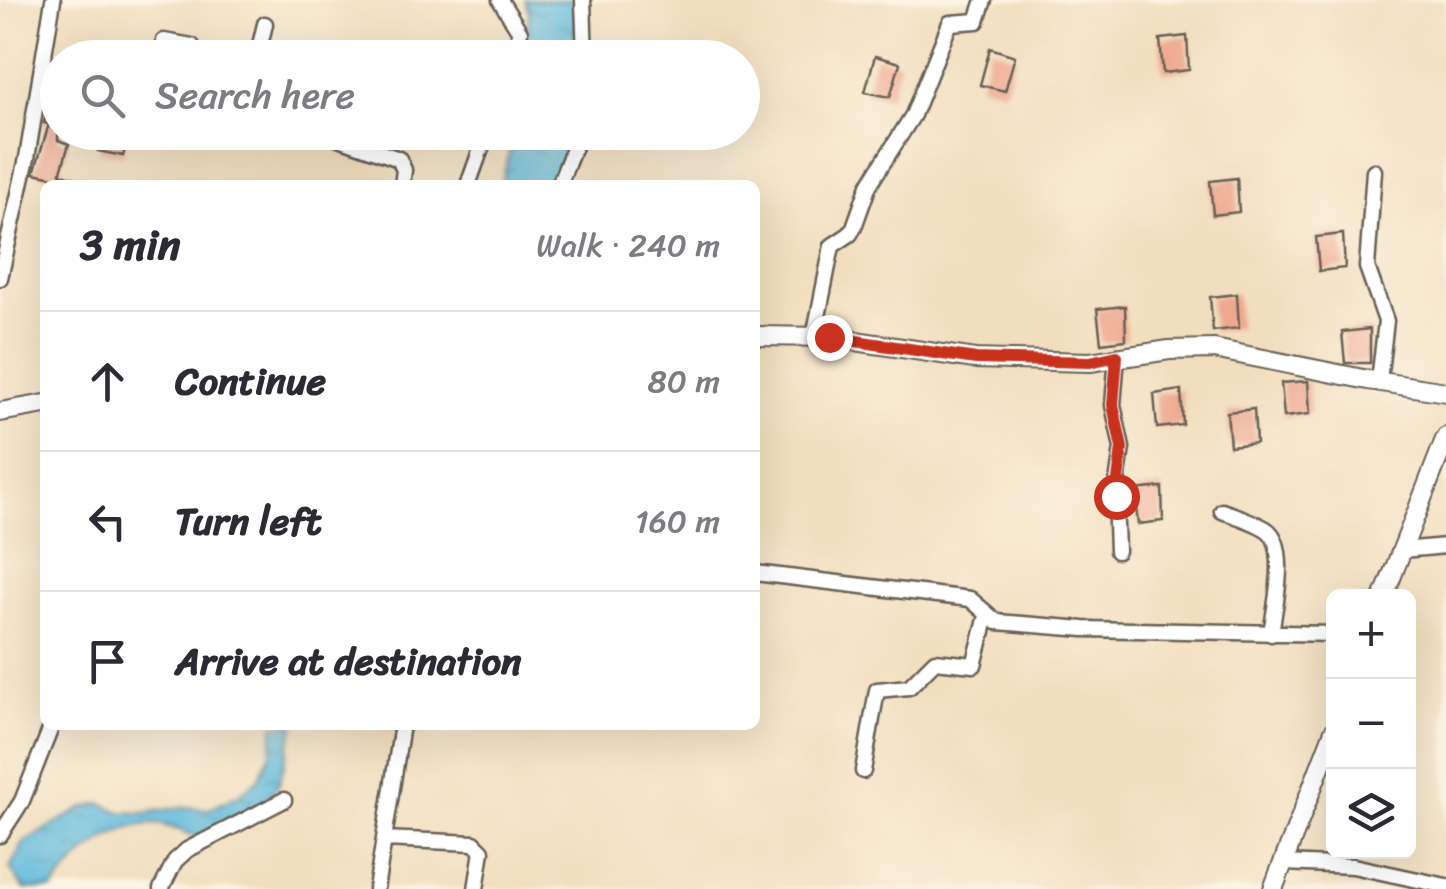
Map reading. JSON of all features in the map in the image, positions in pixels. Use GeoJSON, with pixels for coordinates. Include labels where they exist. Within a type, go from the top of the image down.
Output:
{"type":"FeatureCollection","features":[{"type":"Feature","properties":{"kind":"main road"},"geometry":{"type":"LineString","coordinates":[[760,336],[814,336],[976,359],[1090,362],[1117,356],[1214,349],[1446,392]]}},
{"type":"Feature","properties":{"kind":"main road"},"geometry":{"type":"LineString","coordinates":[[0,412],[40,405]]}},
{"type":"Feature","properties":{"kind":"main road"},"geometry":{"type":"LineString","coordinates":[[1387,589],[1446,436]]}},
{"type":"Feature","properties":{"kind":"main road"},"geometry":{"type":"LineString","coordinates":[[1273,889],[1326,752]]}},
{"type":"Feature","properties":{"kind":"street"},"geometry":{"type":"LineString","coordinates":[[46,40],[53,0]]}},
{"type":"Feature","properties":{"kind":"street"},"geometry":{"type":"LineString","coordinates":[[500,0],[520,32],[518,40]]}},
{"type":"Feature","properties":{"kind":"street"},"geometry":{"type":"LineString","coordinates":[[583,0],[584,40]]}},
{"type":"Feature","properties":{"kind":"street"},"geometry":{"type":"LineString","coordinates":[[814,336],[832,246],[854,227],[869,184],[913,115],[950,23],[977,21],[984,0]]}},
{"type":"Feature","properties":{"kind":"street"},"geometry":{"type":"LineString","coordinates":[[261,40],[265,24]]}},
{"type":"Feature","properties":{"kind":"street"},"geometry":{"type":"LineString","coordinates":[[0,278],[40,79]]}},
{"type":"Feature","properties":{"kind":"street"},"geometry":{"type":"LineString","coordinates":[[373,150],[399,159],[404,170],[403,180]]}},
{"type":"Feature","properties":{"kind":"street"},"geometry":{"type":"LineString","coordinates":[[470,180],[481,150]]}},
{"type":"Feature","properties":{"kind":"street"},"geometry":{"type":"LineString","coordinates":[[561,180],[573,150]]}},
{"type":"Feature","properties":{"kind":"street"},"geometry":{"type":"LineString","coordinates":[[1374,170],[1367,267],[1386,320],[1379,381]]}},
{"type":"Feature","properties":{"kind":"street"},"geometry":{"type":"LineString","coordinates":[[1117,356],[1113,405],[1122,448],[1116,496],[1117,550]]}},
{"type":"Feature","properties":{"kind":"street"},"geometry":{"type":"LineString","coordinates":[[1222,510],[1268,530],[1277,540],[1280,556],[1271,634]]}},
{"type":"Feature","properties":{"kind":"street"},"geometry":{"type":"LineString","coordinates":[[1402,550],[1446,546]]}},
{"type":"Feature","properties":{"kind":"street"},"geometry":{"type":"LineString","coordinates":[[760,574],[970,599],[997,622],[1326,634]]}},
{"type":"Feature","properties":{"kind":"street"},"geometry":{"type":"LineString","coordinates":[[863,771],[877,690],[909,687],[935,662],[974,664],[987,616]]}},
{"type":"Feature","properties":{"kind":"street"},"geometry":{"type":"LineString","coordinates":[[0,835],[22,801],[50,730]]}},
{"type":"Feature","properties":{"kind":"street"},"geometry":{"type":"LineString","coordinates":[[376,889],[401,730]]}},
{"type":"Feature","properties":{"kind":"street"},"geometry":{"type":"LineString","coordinates":[[161,889],[176,861],[187,850],[284,800]]}},
{"type":"Feature","properties":{"kind":"street"},"geometry":{"type":"LineString","coordinates":[[384,839],[474,843],[482,851],[476,889]]}},
{"type":"Feature","properties":{"kind":"street"},"geometry":{"type":"LineString","coordinates":[[1284,862],[1353,866],[1446,886]]}},
{"type":"Feature","properties":{"kind":"water"},"geometry":{"type":"Polygon","coordinates":[[[525,0],[577,0],[575,40],[527,40],[529,12],[525,0]]]}},
{"type":"Feature","properties":{"kind":"water"},"geometry":{"type":"Polygon","coordinates":[[[510,150],[568,150],[564,167],[555,180],[502,180],[510,150]]]}},
{"type":"Feature","properties":{"kind":"water"},"geometry":{"type":"Polygon","coordinates":[[[273,730],[294,730],[278,786],[255,812],[201,838],[156,824],[125,829],[97,844],[53,889],[24,889],[10,868],[24,842],[83,808],[101,803],[120,812],[209,809],[239,795],[259,779],[271,752],[273,730]]]}},
{"type":"Feature","properties":{"kind":"building"},"geometry":{"type":"Polygon","coordinates":[[[1187,36],[1189,70],[1163,73],[1160,39],[1187,36]]]}},
{"type":"Feature","properties":{"kind":"building"},"geometry":{"type":"Polygon","coordinates":[[[990,48],[1015,56],[1005,91],[980,85],[990,48]]]}},
{"type":"Feature","properties":{"kind":"building"},"geometry":{"type":"Polygon","coordinates":[[[875,56],[900,63],[890,97],[865,92],[875,56]]]}},
{"type":"Feature","properties":{"kind":"building"},"geometry":{"type":"Polygon","coordinates":[[[41,150],[67,150],[59,178],[34,173],[41,150]]]}},
{"type":"Feature","properties":{"kind":"building"},"geometry":{"type":"Polygon","coordinates":[[[98,150],[125,150],[123,156],[98,150]]]}},
{"type":"Feature","properties":{"kind":"building"},"geometry":{"type":"Polygon","coordinates":[[[62,174],[83,180],[60,180],[62,174]]]}},
{"type":"Feature","properties":{"kind":"building"},"geometry":{"type":"Polygon","coordinates":[[[1237,178],[1239,212],[1213,215],[1210,181],[1237,178]]]}},
{"type":"Feature","properties":{"kind":"building"},"geometry":{"type":"Polygon","coordinates":[[[1343,234],[1345,268],[1319,271],[1316,237],[1343,234]]]}},
{"type":"Feature","properties":{"kind":"building"},"geometry":{"type":"Polygon","coordinates":[[[1237,294],[1239,328],[1213,331],[1210,297],[1237,294]]]}},
{"type":"Feature","properties":{"kind":"building"},"geometry":{"type":"Polygon","coordinates":[[[1125,306],[1126,340],[1101,343],[1097,309],[1125,306]]]}},
{"type":"Feature","properties":{"kind":"building"},"geometry":{"type":"Polygon","coordinates":[[[1370,329],[1370,363],[1345,363],[1342,332],[1370,329]]]}},
{"type":"Feature","properties":{"kind":"building"},"geometry":{"type":"Polygon","coordinates":[[[1308,381],[1310,414],[1284,417],[1281,383],[1308,381]]]}},
{"type":"Feature","properties":{"kind":"building"},"geometry":{"type":"Polygon","coordinates":[[[1181,390],[1183,425],[1157,428],[1154,394],[1181,390]]]}},
{"type":"Feature","properties":{"kind":"building"},"geometry":{"type":"Polygon","coordinates":[[[1254,409],[1256,443],[1230,446],[1227,412],[1254,409]]]}},
{"type":"Feature","properties":{"kind":"building"},"geometry":{"type":"Polygon","coordinates":[[[1162,487],[1163,521],[1138,524],[1134,490],[1162,487]]]}},
{"type":"Feature","properties":{"kind":"route"},"geometry":{"type":"LineString","coordinates":[[829,337],[976,359],[1090,362],[1117,356],[1113,405],[1122,448],[1116,496]]}}]}
